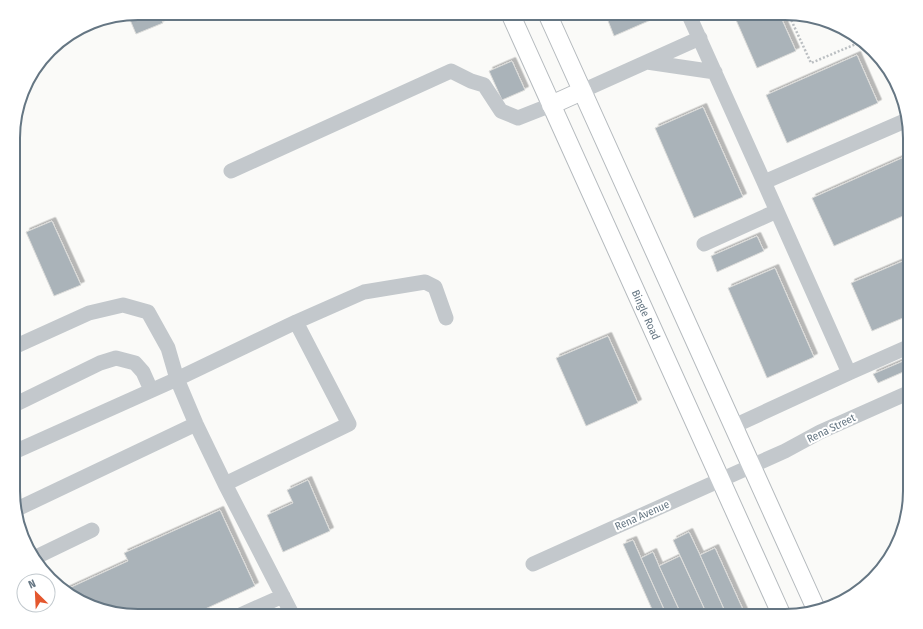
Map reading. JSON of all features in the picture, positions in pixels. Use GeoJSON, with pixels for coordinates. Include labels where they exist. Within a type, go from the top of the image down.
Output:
{"type":"FeatureCollection","features":[{"type":"Feature","properties":{"kind":"main road","name":"Bingle Road"},"geometry":{"type":"LineString","coordinates":[[513,20],[779,609]]}},
{"type":"Feature","properties":{"kind":"main road"},"geometry":{"type":"LineString","coordinates":[[550,20],[814,605]]}},
{"type":"Feature","properties":{"kind":"main road"},"geometry":{"type":"LineString","coordinates":[[551,105],[582,91]]}},
{"type":"Feature","properties":{"kind":"street"},"geometry":{"type":"LineString","coordinates":[[691,20],[849,373]]}},
{"type":"Feature","properties":{"kind":"street"},"geometry":{"type":"LineString","coordinates":[[582,91],[700,38]]}},
{"type":"Feature","properties":{"kind":"street"},"geometry":{"type":"LineString","coordinates":[[647,62],[715,72]]}},
{"type":"Feature","properties":{"kind":"street"},"geometry":{"type":"LineString","coordinates":[[231,171],[451,71],[471,81],[484,85],[501,111],[518,118],[551,105]]}},
{"type":"Feature","properties":{"kind":"street"},"geometry":{"type":"LineString","coordinates":[[764,182],[902,122]]}},
{"type":"Feature","properties":{"kind":"street"},"geometry":{"type":"LineString","coordinates":[[704,244],[777,212]]}},
{"type":"Feature","properties":{"kind":"street"},"geometry":{"type":"LineString","coordinates":[[20,449],[177,379],[296,322],[364,292],[425,282],[435,287],[446,318]]}},
{"type":"Feature","properties":{"kind":"street"},"geometry":{"type":"LineString","coordinates":[[20,344],[89,313],[123,305],[148,312],[168,348],[177,379],[196,424],[290,609]]}},
{"type":"Feature","properties":{"kind":"street"},"geometry":{"type":"LineString","coordinates":[[225,484],[349,424],[296,322]]}},
{"type":"Feature","properties":{"kind":"street"},"geometry":{"type":"LineString","coordinates":[[734,426],[903,349]]}},
{"type":"Feature","properties":{"kind":"street"},"geometry":{"type":"LineString","coordinates":[[20,402],[100,363],[116,358],[135,363],[143,372],[151,390]]}},
{"type":"Feature","properties":{"kind":"street","name":"Rena Street"},"geometry":{"type":"LineString","coordinates":[[752,466],[786,452],[820,432],[903,395]]}},
{"type":"Feature","properties":{"kind":"street"},"geometry":{"type":"LineString","coordinates":[[21,507],[196,424]]}},
{"type":"Feature","properties":{"kind":"street","name":"Rena Avenue"},"geometry":{"type":"LineString","coordinates":[[533,564],[752,466]]}},
{"type":"Feature","properties":{"kind":"street"},"geometry":{"type":"LineString","coordinates":[[39,556],[92,530]]}},
{"type":"Feature","properties":{"kind":"street"},"geometry":{"type":"LineString","coordinates":[[254,609],[283,596]]}},
{"type":"Feature","properties":{"kind":"path"},"geometry":{"type":"LineString","coordinates":[[791,20],[810,63],[857,44]]}},
{"type":"Feature","properties":{"kind":"building"},"geometry":{"type":"Polygon","coordinates":[[[130,20],[162,20],[163,23],[136,34],[130,20]]]}},
{"type":"Feature","properties":{"kind":"building"},"geometry":{"type":"Polygon","coordinates":[[[608,20],[651,20],[614,36],[608,20]]]}},
{"type":"Feature","properties":{"kind":"building"},"geometry":{"type":"Polygon","coordinates":[[[736,20],[782,20],[796,51],[757,68],[736,20]]]}},
{"type":"Feature","properties":{"kind":"building"},"geometry":{"type":"Polygon","coordinates":[[[857,55],[878,103],[787,143],[766,95],[857,55]]]}},
{"type":"Feature","properties":{"kind":"building"},"geometry":{"type":"Polygon","coordinates":[[[512,61],[525,90],[502,100],[489,71],[512,61]]]}},
{"type":"Feature","properties":{"kind":"building"},"geometry":{"type":"Polygon","coordinates":[[[703,107],[743,197],[694,218],[655,128],[703,107]]]}},
{"type":"Feature","properties":{"kind":"building"},"geometry":{"type":"Polygon","coordinates":[[[902,158],[903,160],[903,216],[834,246],[812,198],[902,158]]]}},
{"type":"Feature","properties":{"kind":"building"},"geometry":{"type":"Polygon","coordinates":[[[52,221],[81,285],[54,296],[26,232],[52,221]]]}},
{"type":"Feature","properties":{"kind":"building"},"geometry":{"type":"Polygon","coordinates":[[[757,236],[764,251],[717,272],[711,256],[757,236]]]}},
{"type":"Feature","properties":{"kind":"building"},"geometry":{"type":"Polygon","coordinates":[[[903,261],[903,318],[872,331],[851,283],[903,261]]]}},
{"type":"Feature","properties":{"kind":"building"},"geometry":{"type":"Polygon","coordinates":[[[775,268],[814,357],[767,378],[728,288],[775,268]]]}},
{"type":"Feature","properties":{"kind":"building"},"geometry":{"type":"Polygon","coordinates":[[[608,336],[638,403],[586,426],[556,358],[608,336]]]}},
{"type":"Feature","properties":{"kind":"building"},"geometry":{"type":"Polygon","coordinates":[[[903,361],[903,372],[878,383],[873,374],[903,361]]]}},
{"type":"Feature","properties":{"kind":"building"},"geometry":{"type":"Polygon","coordinates":[[[308,480],[330,531],[283,552],[267,515],[293,503],[287,490],[308,480]]]}},
{"type":"Feature","properties":{"kind":"building"},"geometry":{"type":"Polygon","coordinates":[[[220,510],[255,586],[205,609],[130,609],[115,607],[86,597],[70,588],[128,561],[124,553],[220,510]]]}},
{"type":"Feature","properties":{"kind":"building"},"geometry":{"type":"Polygon","coordinates":[[[689,532],[724,609],[702,609],[704,608],[673,540],[689,532]]]}},
{"type":"Feature","properties":{"kind":"building"},"geometry":{"type":"Polygon","coordinates":[[[633,540],[664,609],[652,609],[623,544],[633,540]]]}},
{"type":"Feature","properties":{"kind":"building"},"geometry":{"type":"Polygon","coordinates":[[[715,548],[743,609],[724,609],[700,555],[715,548]]]}},
{"type":"Feature","properties":{"kind":"building"},"geometry":{"type":"Polygon","coordinates":[[[653,552],[679,609],[664,609],[641,558],[653,552]]]}},
{"type":"Feature","properties":{"kind":"building"},"geometry":{"type":"Polygon","coordinates":[[[680,556],[704,608],[679,609],[659,566],[680,556]]]}}]}
